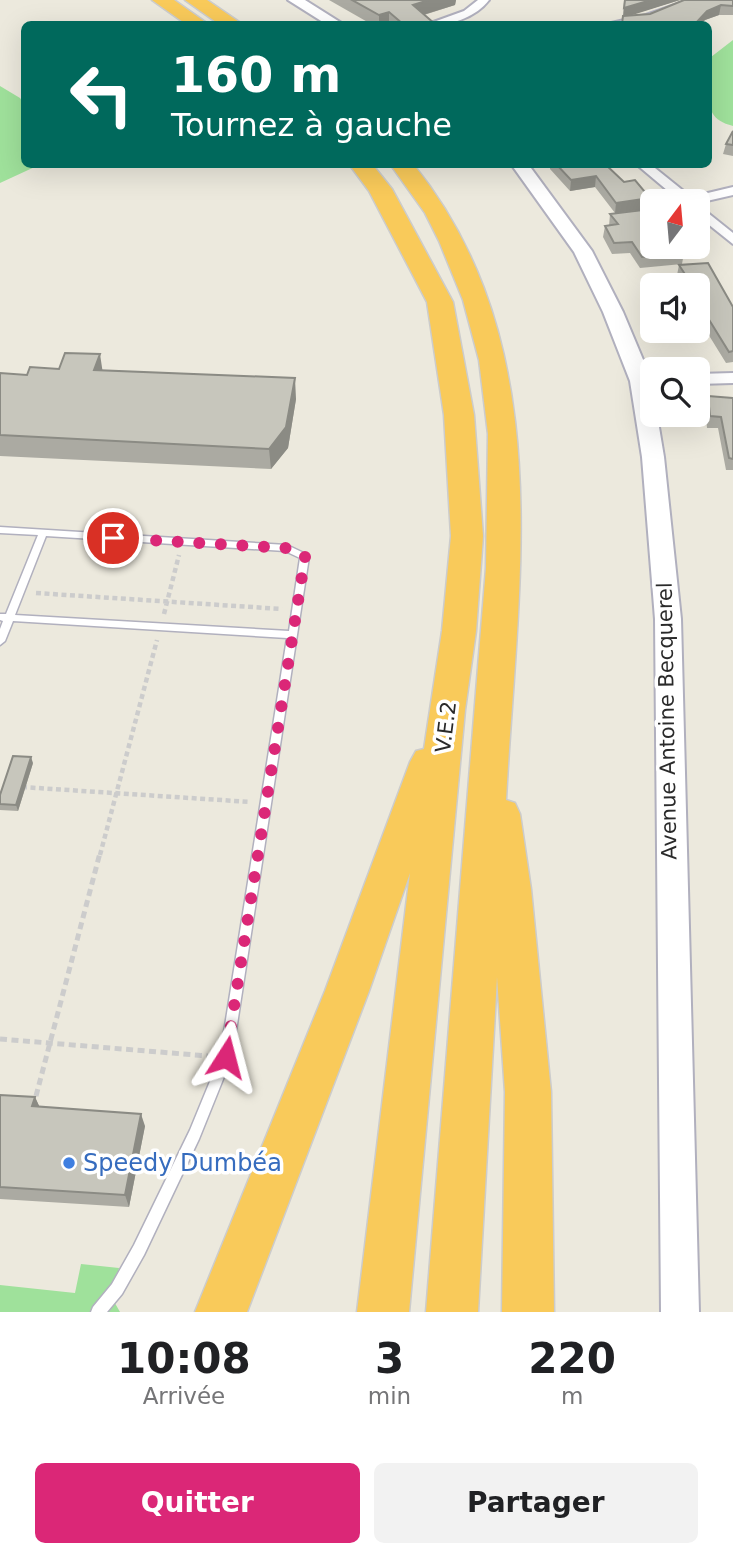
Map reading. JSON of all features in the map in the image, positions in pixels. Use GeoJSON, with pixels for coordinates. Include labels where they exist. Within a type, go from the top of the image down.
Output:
{"type":"FeatureCollection","features":[{"type":"Feature","properties":{"kind":"highway"},"geometry":{"type":"LineString","coordinates":[[161,0],[193,21]]}},
{"type":"Feature","properties":{"kind":"highway"},"geometry":{"type":"LineString","coordinates":[[194,0],[227,21]]}},
{"type":"Feature","properties":{"kind":"highway","name":"V.E.2"},"geometry":{"type":"LineString","coordinates":[[363,168],[380,189],[440,302],[459,415],[467,536],[459,631],[447,710],[383,1312]]}},
{"type":"Feature","properties":{"kind":"highway","name":"V.E.2"},"geometry":{"type":"LineString","coordinates":[[404,168],[417,183],[440,221],[474,292],[490,341],[498,389],[506,555],[490,734],[452,1312]]}},
{"type":"Feature","properties":{"kind":"highway"},"geometry":{"type":"LineString","coordinates":[[221,1312],[342,1003],[447,710]]}},
{"type":"Feature","properties":{"kind":"highway"},"geometry":{"type":"LineString","coordinates":[[490,734],[511,889],[528,1092],[528,1312]]}},
{"type":"Feature","properties":{"kind":"street"},"geometry":{"type":"LineString","coordinates":[[295,0],[331,21]]}},
{"type":"Feature","properties":{"kind":"street"},"geometry":{"type":"LineString","coordinates":[[443,21],[478,8],[484,0]]}},
{"type":"Feature","properties":{"kind":"street"},"geometry":{"type":"LineString","coordinates":[[630,21],[649,18],[699,0]]}},
{"type":"Feature","properties":{"kind":"street","name":"Avenue Antoine Becquerel"},"geometry":{"type":"LineString","coordinates":[[522,168],[583,250],[640,367]]}},
{"type":"Feature","properties":{"kind":"street"},"geometry":{"type":"LineString","coordinates":[[647,168],[674,189]]}},
{"type":"Feature","properties":{"kind":"street"},"geometry":{"type":"LineString","coordinates":[[710,196],[733,191]]}},
{"type":"Feature","properties":{"kind":"street"},"geometry":{"type":"LineString","coordinates":[[710,220],[733,240]]}},
{"type":"Feature","properties":{"kind":"street"},"geometry":{"type":"LineString","coordinates":[[710,379],[733,378]]}},
{"type":"Feature","properties":{"kind":"street","name":"Avenue Antoine Becquerel"},"geometry":{"type":"LineString","coordinates":[[651,427],[668,619],[680,1312]]}},
{"type":"Feature","properties":{"kind":"lane"},"geometry":{"type":"LineString","coordinates":[[0,530],[287,548],[305,557],[226,1057],[208,1108],[136,1256],[112,1298],[98,1312]]}},
{"type":"Feature","properties":{"kind":"lane"},"geometry":{"type":"LineString","coordinates":[[0,641],[5,617],[19,593],[43,533]]}},
{"type":"Feature","properties":{"kind":"lane"},"geometry":{"type":"LineString","coordinates":[[5,617],[292,635]]}},
{"type":"Feature","properties":{"kind":"path"},"geometry":{"type":"LineString","coordinates":[[37,1096],[183,542]]}},
{"type":"Feature","properties":{"kind":"path"},"geometry":{"type":"LineString","coordinates":[[19,593],[297,610]]}},
{"type":"Feature","properties":{"kind":"path"},"geometry":{"type":"LineString","coordinates":[[13,786],[266,803]]}},
{"type":"Feature","properties":{"kind":"path"},"geometry":{"type":"LineString","coordinates":[[0,1039],[226,1057]]}},
{"type":"Feature","properties":{"kind":"green space"},"geometry":{"type":"Polygon","coordinates":[[[733,40],[733,126],[717,119],[712,111],[712,56],[733,40]]]}},
{"type":"Feature","properties":{"kind":"green space"},"geometry":{"type":"Polygon","coordinates":[[[0,86],[21,100],[21,168],[32,168],[0,183],[0,86]]]}},
{"type":"Feature","properties":{"kind":"green space"},"geometry":{"type":"Polygon","coordinates":[[[81,1264],[119,1268],[112,1298],[120,1312],[0,1312],[0,1285],[75,1293],[81,1264]]]}},
{"type":"Feature","properties":{"kind":"building"},"geometry":{"type":"Polygon","coordinates":[[[352,0],[429,0],[413,5],[432,21],[400,21],[389,12],[379,15],[352,0]]]}},
{"type":"Feature","properties":{"kind":"building"},"geometry":{"type":"Polygon","coordinates":[[[625,0],[651,0],[624,8],[625,0]]]}},
{"type":"Feature","properties":{"kind":"building"},"geometry":{"type":"Polygon","coordinates":[[[684,0],[733,0],[733,6],[721,5],[707,11],[698,21],[622,21],[623,16],[650,14],[684,0]]]}},
{"type":"Feature","properties":{"kind":"building"},"geometry":{"type":"Polygon","coordinates":[[[733,131],[733,145],[726,144],[733,131]]]}},
{"type":"Feature","properties":{"kind":"building"},"geometry":{"type":"Polygon","coordinates":[[[560,168],[609,168],[624,182],[635,180],[642,189],[640,189],[640,199],[616,203],[596,176],[571,180],[560,168]]]}},
{"type":"Feature","properties":{"kind":"building"},"geometry":{"type":"Polygon","coordinates":[[[640,210],[640,254],[632,242],[614,243],[605,226],[618,224],[610,214],[640,210]]]}},
{"type":"Feature","properties":{"kind":"building"},"geometry":{"type":"Polygon","coordinates":[[[708,263],[733,307],[733,351],[729,352],[710,321],[710,273],[684,273],[679,265],[708,263]]]}},
{"type":"Feature","properties":{"kind":"building"},"geometry":{"type":"Polygon","coordinates":[[[65,353],[100,354],[94,370],[295,378],[286,427],[269,449],[0,435],[0,373],[27,375],[30,367],[59,369],[65,353]]]}},
{"type":"Feature","properties":{"kind":"building"},"geometry":{"type":"Polygon","coordinates":[[[710,396],[733,398],[733,459],[729,458],[721,417],[710,416],[710,396]]]}},
{"type":"Feature","properties":{"kind":"building"},"geometry":{"type":"Polygon","coordinates":[[[13,756],[31,757],[16,805],[0,804],[0,795],[13,756]]]}},
{"type":"Feature","properties":{"kind":"building","name":"Speedy Dumbéa"},"geometry":{"type":"Polygon","coordinates":[[[0,1095],[35,1097],[32,1106],[141,1114],[125,1195],[0,1187],[0,1095]]]}},
{"type":"Feature","properties":{"kind":"place","name":"Speedy Dumbéa"},"geometry":{"type":"Point","coordinates":[69,1163]}},
{"type":"Feature","properties":{"kind":"route"},"geometry":{"type":"LineString","coordinates":[[113,538],[287,548],[305,557],[226,1057]]}}]}
